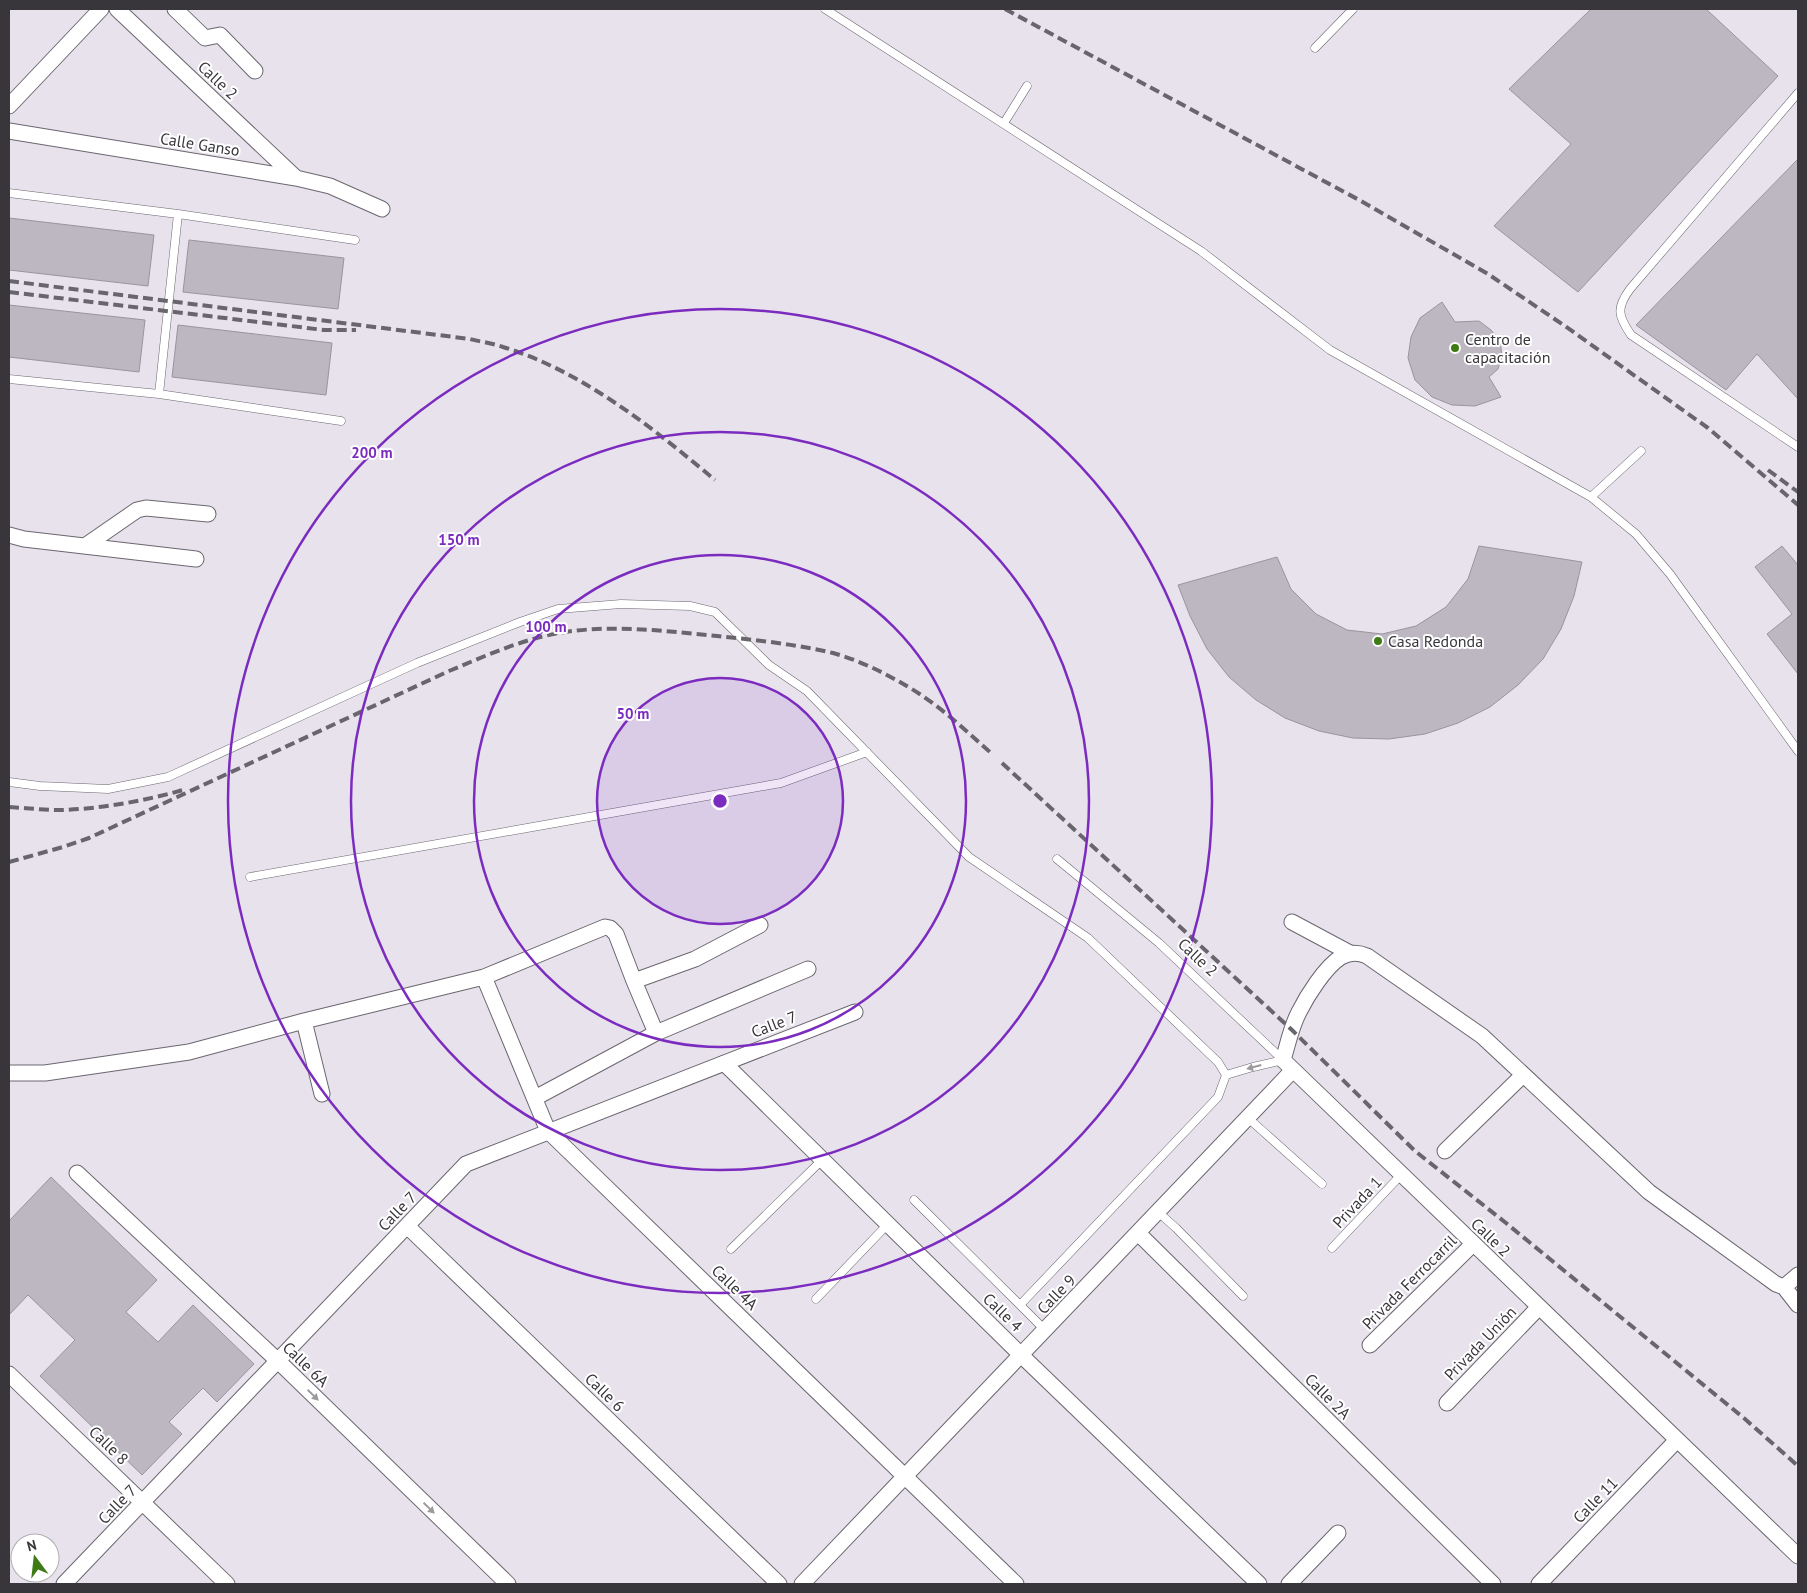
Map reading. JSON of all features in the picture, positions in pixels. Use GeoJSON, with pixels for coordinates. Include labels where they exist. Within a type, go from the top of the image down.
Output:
{"type":"FeatureCollection","features":[{"type":"Feature","properties":{"kind":"street"},"geometry":{"type":"LineString","coordinates":[[9,106],[101,9]]}},
{"type":"Feature","properties":{"kind":"street","name":"Calle 2"},"geometry":{"type":"LineString","coordinates":[[117,9],[296,178]]}},
{"type":"Feature","properties":{"kind":"street"},"geometry":{"type":"LineString","coordinates":[[176,9],[205,38],[220,35],[254,71]]}},
{"type":"Feature","properties":{"kind":"street","name":"Calle Ganso"},"geometry":{"type":"LineString","coordinates":[[9,131],[296,178],[330,186],[382,209]]}},
{"type":"Feature","properties":{"kind":"street"},"geometry":{"type":"LineString","coordinates":[[85,546],[137,510],[146,508],[208,514]]}},
{"type":"Feature","properties":{"kind":"street"},"geometry":{"type":"LineString","coordinates":[[9,535],[24,539],[196,559]]}},
{"type":"Feature","properties":{"kind":"street"},"geometry":{"type":"LineString","coordinates":[[1292,922],[1350,953]]}},
{"type":"Feature","properties":{"kind":"street"},"geometry":{"type":"LineString","coordinates":[[634,981],[696,959],[760,925]]}},
{"type":"Feature","properties":{"kind":"street"},"geometry":{"type":"LineString","coordinates":[[9,1072],[44,1073],[189,1052],[304,1021],[484,978],[605,927],[610,928],[616,934],[656,1033]]}},
{"type":"Feature","properties":{"kind":"street"},"geometry":{"type":"LineString","coordinates":[[1288,1065],[1299,1012],[1321,977],[1336,961],[1350,953],[1360,952],[1482,1036],[1649,1192],[1776,1284],[1784,1287],[1798,1305]]}},
{"type":"Feature","properties":{"kind":"street"},"geometry":{"type":"LineString","coordinates":[[535,1098],[656,1033],[808,969]]}},
{"type":"Feature","properties":{"kind":"street","name":"Calle 4A"},"geometry":{"type":"LineString","coordinates":[[484,978],[548,1132],[1016,1584]]}},
{"type":"Feature","properties":{"kind":"street","name":"Calle 7"},"geometry":{"type":"LineString","coordinates":[[64,1584],[466,1164],[855,1012]]}},
{"type":"Feature","properties":{"kind":"street"},"geometry":{"type":"LineString","coordinates":[[304,1021],[322,1094]]}},
{"type":"Feature","properties":{"kind":"street","name":"Calle 4"},"geometry":{"type":"LineString","coordinates":[[724,1063],[1259,1584]]}},
{"type":"Feature","properties":{"kind":"street","name":"Calle 2"},"geometry":{"type":"LineString","coordinates":[[1288,1065],[1798,1556]]}},
{"type":"Feature","properties":{"kind":"street","name":"Calle 9"},"geometry":{"type":"LineString","coordinates":[[802,1584],[1248,1118],[1288,1065]]}},
{"type":"Feature","properties":{"kind":"street"},"geometry":{"type":"LineString","coordinates":[[1444,1151],[1522,1075]]}},
{"type":"Feature","properties":{"kind":"street","name":"Calle 6A"},"geometry":{"type":"LineString","coordinates":[[77,1173],[278,1361],[508,1584]]}},
{"type":"Feature","properties":{"kind":"street","name":"Calle 6"},"geometry":{"type":"LineString","coordinates":[[407,1226],[779,1584]]}},
{"type":"Feature","properties":{"kind":"street","name":"Calle 2A"},"geometry":{"type":"LineString","coordinates":[[1138,1233],[1493,1584]]}},
{"type":"Feature","properties":{"kind":"street","name":"Privada Ferrocarril"},"geometry":{"type":"LineString","coordinates":[[1370,1345],[1472,1244]]}},
{"type":"Feature","properties":{"kind":"street"},"geometry":{"type":"LineString","coordinates":[[1784,1287],[1798,1275]]}},
{"type":"Feature","properties":{"kind":"street","name":"Privada Unión"},"geometry":{"type":"LineString","coordinates":[[1447,1403],[1538,1307]]}},
{"type":"Feature","properties":{"kind":"street","name":"Calle 8"},"geometry":{"type":"LineString","coordinates":[[9,1374],[228,1584]]}},
{"type":"Feature","properties":{"kind":"street","name":"Calle 11"},"geometry":{"type":"LineString","coordinates":[[1539,1584],[1677,1440]]}},
{"type":"Feature","properties":{"kind":"street"},"geometry":{"type":"LineString","coordinates":[[1289,1584],[1338,1533]]}},
{"type":"Feature","properties":{"kind":"lane"},"geometry":{"type":"LineString","coordinates":[[826,9],[1201,251],[1330,350],[1591,497],[1636,534],[1670,574],[1798,751]]}},
{"type":"Feature","properties":{"kind":"lane"},"geometry":{"type":"LineString","coordinates":[[1315,48],[1353,9]]}},
{"type":"Feature","properties":{"kind":"lane"},"geometry":{"type":"LineString","coordinates":[[1004,123],[1027,86]]}},
{"type":"Feature","properties":{"kind":"lane"},"geometry":{"type":"LineString","coordinates":[[1798,93],[1630,289],[1622,300],[1619,312],[1623,324],[1631,334],[1798,447]]}},
{"type":"Feature","properties":{"kind":"lane"},"geometry":{"type":"LineString","coordinates":[[9,193],[178,214],[355,240]]}},
{"type":"Feature","properties":{"kind":"lane"},"geometry":{"type":"LineString","coordinates":[[159,394],[178,214]]}},
{"type":"Feature","properties":{"kind":"lane"},"geometry":{"type":"LineString","coordinates":[[9,378],[159,394],[340,421]]}},
{"type":"Feature","properties":{"kind":"lane"},"geometry":{"type":"LineString","coordinates":[[1591,497],[1641,451]]}},
{"type":"Feature","properties":{"kind":"lane"},"geometry":{"type":"LineString","coordinates":[[9,782],[108,790],[168,777],[417,663],[558,609],[621,604],[690,606],[715,612],[769,665],[807,691],[970,857],[1088,938],[1218,1062],[1226,1075]]}},
{"type":"Feature","properties":{"kind":"lane"},"geometry":{"type":"LineString","coordinates":[[250,877],[781,783],[867,752]]}},
{"type":"Feature","properties":{"kind":"lane","name":"Calle 2"},"geometry":{"type":"LineString","coordinates":[[1057,859],[1159,943],[1288,1065]]}},
{"type":"Feature","properties":{"kind":"lane"},"geometry":{"type":"LineString","coordinates":[[1226,1075],[1253,1067],[1288,1065]]}},
{"type":"Feature","properties":{"kind":"lane"},"geometry":{"type":"LineString","coordinates":[[1020,1305],[1218,1097],[1226,1075]]}},
{"type":"Feature","properties":{"kind":"lane"},"geometry":{"type":"LineString","coordinates":[[1248,1118],[1322,1184]]}},
{"type":"Feature","properties":{"kind":"lane"},"geometry":{"type":"LineString","coordinates":[[731,1249],[822,1160]]}},
{"type":"Feature","properties":{"kind":"lane","name":"Privada 1"},"geometry":{"type":"LineString","coordinates":[[1332,1248],[1401,1175]]}},
{"type":"Feature","properties":{"kind":"lane"},"geometry":{"type":"LineString","coordinates":[[914,1200],[1045,1330]]}},
{"type":"Feature","properties":{"kind":"lane"},"geometry":{"type":"LineString","coordinates":[[1158,1212],[1243,1296]]}},
{"type":"Feature","properties":{"kind":"lane"},"geometry":{"type":"LineString","coordinates":[[816,1299],[888,1224]]}},
{"type":"Feature","properties":{"kind":"building"},"geometry":{"type":"Polygon","coordinates":[[[1591,9],[1706,9],[1778,76],[1578,292],[1494,226],[1571,144],[1509,89],[1591,9]]]}},
{"type":"Feature","properties":{"kind":"building"},"geometry":{"type":"Polygon","coordinates":[[[1798,159],[1798,399],[1757,354],[1726,390],[1636,325],[1798,159]]]}},
{"type":"Feature","properties":{"kind":"building"},"geometry":{"type":"Polygon","coordinates":[[[9,218],[154,235],[148,286],[9,270],[9,218]]]}},
{"type":"Feature","properties":{"kind":"building"},"geometry":{"type":"Polygon","coordinates":[[[189,240],[344,258],[338,309],[183,292],[189,240]]]}},
{"type":"Feature","properties":{"kind":"building","name":"Centro de capacitación"},"geometry":{"type":"Polygon","coordinates":[[[1442,302],[1455,322],[1479,321],[1491,330],[1500,341],[1502,356],[1498,369],[1489,377],[1501,397],[1475,406],[1452,405],[1432,397],[1415,380],[1408,358],[1411,337],[1420,318],[1442,302]]]}},
{"type":"Feature","properties":{"kind":"building"},"geometry":{"type":"Polygon","coordinates":[[[9,305],[145,320],[139,372],[9,357],[9,305]]]}},
{"type":"Feature","properties":{"kind":"building"},"geometry":{"type":"Polygon","coordinates":[[[178,325],[332,343],[326,395],[172,377],[178,325]]]}},
{"type":"Feature","properties":{"kind":"building","name":"Casa Redonda"},"geometry":{"type":"Polygon","coordinates":[[[1479,546],[1582,562],[1574,596],[1561,629],[1543,659],[1518,685],[1490,707],[1458,723],[1425,734],[1389,739],[1353,738],[1319,731],[1285,718],[1256,700],[1229,677],[1207,649],[1190,616],[1178,585],[1277,557],[1291,589],[1316,614],[1347,630],[1382,634],[1416,626],[1446,607],[1468,579],[1479,546]]]}},
{"type":"Feature","properties":{"kind":"building"},"geometry":{"type":"Polygon","coordinates":[[[1782,546],[1798,565],[1798,674],[1767,634],[1792,614],[1755,567],[1782,546]]]}},
{"type":"Feature","properties":{"kind":"building"},"geometry":{"type":"Polygon","coordinates":[[[51,1177],[157,1280],[126,1312],[158,1342],[193,1305],[254,1364],[217,1402],[203,1388],[169,1422],[182,1434],[142,1475],[40,1376],[75,1340],[28,1295],[9,1315],[9,1221],[51,1177]]]}},
{"type":"Feature","properties":{"kind":"railway"},"geometry":{"type":"LineString","coordinates":[[1005,9],[1361,201],[1488,274],[1565,326],[1708,428],[1798,505]]}},
{"type":"Feature","properties":{"kind":"railway"},"geometry":{"type":"LineString","coordinates":[[9,281],[470,339],[499,346],[532,357],[588,386],[642,421],[715,480]]}},
{"type":"Feature","properties":{"kind":"railway"},"geometry":{"type":"LineString","coordinates":[[9,292],[324,330],[356,330]]}},
{"type":"Feature","properties":{"kind":"railway"},"geometry":{"type":"LineString","coordinates":[[1768,470],[1798,492]]}},
{"type":"Feature","properties":{"kind":"railway"},"geometry":{"type":"LineString","coordinates":[[9,862],[89,838],[489,654],[530,640],[579,630],[638,629],[678,632],[775,643],[833,653],[870,667],[917,692],[950,717],[991,753]]}},
{"type":"Feature","properties":{"kind":"railway"},"geometry":{"type":"LineString","coordinates":[[1002,763],[1292,1030],[1415,1151],[1745,1419],[1798,1466]]}},
{"type":"Feature","properties":{"kind":"railway"},"geometry":{"type":"LineString","coordinates":[[9,807],[60,810],[91,808],[153,798],[183,790]]}},
{"type":"Feature","properties":{"kind":"place","name":"Centro de capacitación"},"geometry":{"type":"Point","coordinates":[1455,348]}},
{"type":"Feature","properties":{"kind":"place","name":"Casa Redonda"},"geometry":{"type":"Point","coordinates":[1378,641]}}]}
